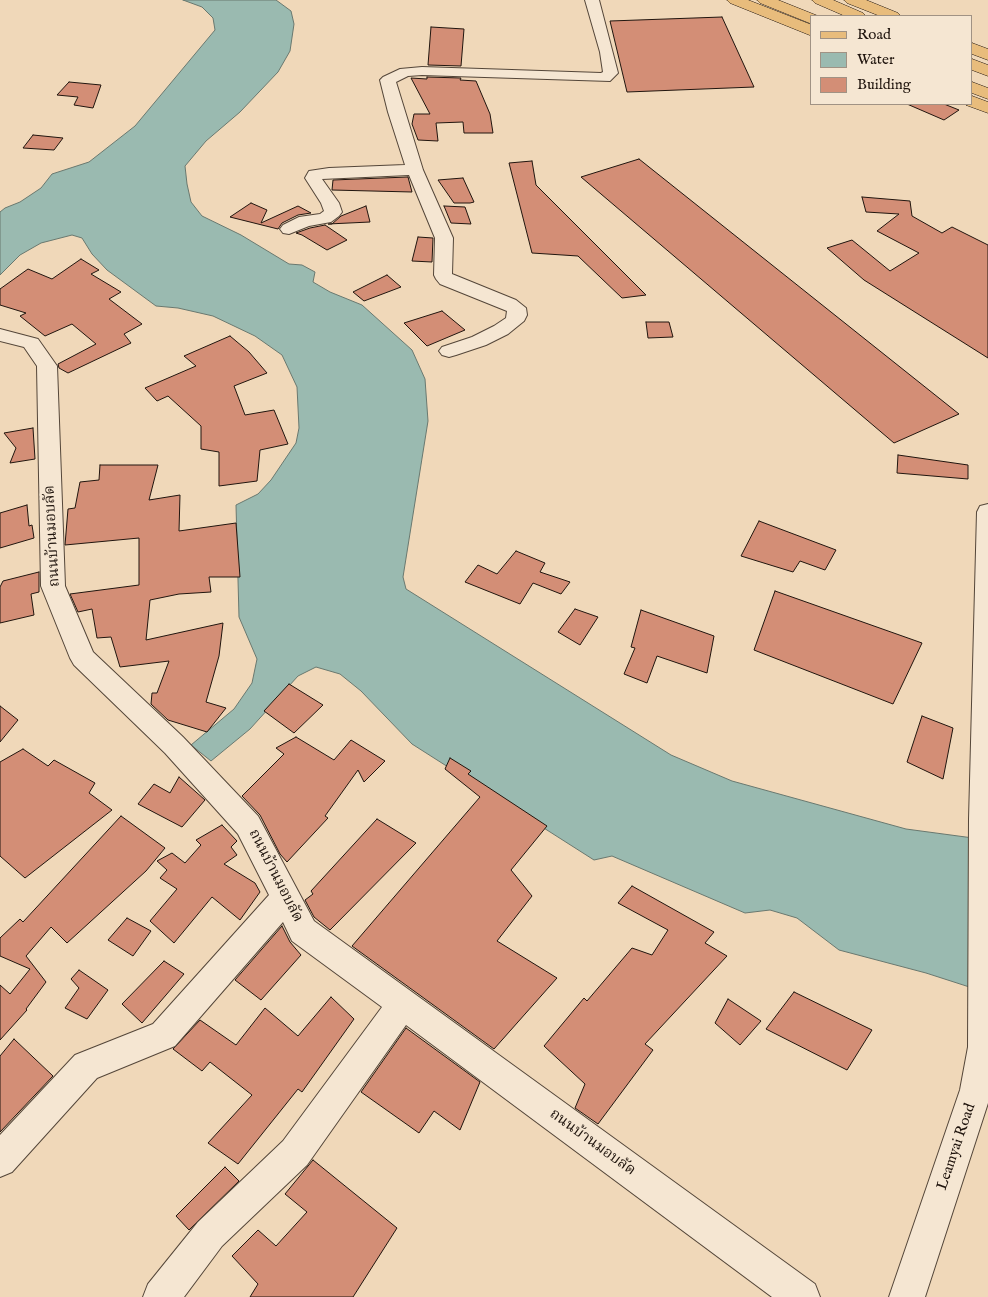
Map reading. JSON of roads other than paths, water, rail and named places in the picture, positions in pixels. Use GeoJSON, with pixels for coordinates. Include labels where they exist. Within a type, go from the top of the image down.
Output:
{"type":"FeatureCollection","features":[{"type":"Feature","properties":{"kind":"main road"},"geometry":{"type":"LineString","coordinates":[[735,0],[810,30]]}},
{"type":"Feature","properties":{"kind":"main road"},"geometry":{"type":"LineString","coordinates":[[765,0],[810,18]]}},
{"type":"Feature","properties":{"kind":"main road"},"geometry":{"type":"LineString","coordinates":[[820,0],[859,5],[890,15]]}},
{"type":"Feature","properties":{"kind":"main road"},"geometry":{"type":"LineString","coordinates":[[973,48],[988,55]]}},
{"type":"Feature","properties":{"kind":"main road"},"geometry":{"type":"LineString","coordinates":[[973,64],[988,71]]}},
{"type":"Feature","properties":{"kind":"main road"},"geometry":{"type":"LineString","coordinates":[[973,87],[988,94]]}},
{"type":"Feature","properties":{"kind":"main road"},"geometry":{"type":"LineString","coordinates":[[973,101],[988,108]]}},
{"type":"Feature","properties":{"kind":"street"},"geometry":{"type":"LineString","coordinates":[[449,351],[479,341],[514,321],[517,315],[516,308],[447,280],[443,275],[444,238],[416,170],[396,112],[388,80],[405,72],[605,78],[611,73],[592,0]]}},
{"type":"Feature","properties":{"kind":"street"},"geometry":{"type":"LineString","coordinates":[[289,228],[305,221],[328,216],[334,212],[313,178],[315,175],[416,170]]}},
{"type":"Feature","properties":{"kind":"street","name":"ถนนบ้านมอบลัด"},"geometry":{"type":"LineString","coordinates":[[0,335],[31,343],[46,366],[53,586],[84,658],[174,745],[248,825],[303,931],[802,1297]]}},
{"type":"Feature","properties":{"kind":"street","name":"Leamyai Road"},"geometry":{"type":"LineString","coordinates":[[906,1297],[976,1090],[984,1047],[983,819],[988,512]]}},
{"type":"Feature","properties":{"kind":"street"},"geometry":{"type":"LineString","coordinates":[[0,1160],[86,1066],[164,1035],[286,897]]}},
{"type":"Feature","properties":{"kind":"street"},"geometry":{"type":"LineString","coordinates":[[161,1297],[210,1234],[295,1153],[403,1004]]}},
{"type":"Feature","properties":{"kind":"water"},"geometry":{"type":"Polygon","coordinates":[[[183,0],[276,0],[291,11],[294,24],[290,51],[278,72],[240,112],[206,141],[185,166],[187,184],[191,202],[202,216],[241,235],[289,264],[302,265],[315,272],[313,282],[330,292],[362,305],[412,350],[425,379],[428,421],[403,577],[406,589],[671,755],[732,781],[906,829],[988,840],[988,993],[926,973],[839,950],[797,918],[770,910],[745,913],[612,856],[594,860],[412,744],[361,691],[340,674],[316,667],[298,676],[250,729],[211,761],[191,745],[234,709],[252,683],[257,659],[239,617],[236,505],[258,494],[271,480],[296,443],[299,428],[297,387],[282,355],[255,336],[213,316],[178,308],[156,306],[107,270],[92,254],[82,238],[72,235],[41,243],[20,255],[0,275],[0,212],[41,188],[52,174],[89,162],[135,126],[215,30],[213,18],[202,7],[183,0]]]}}]}
